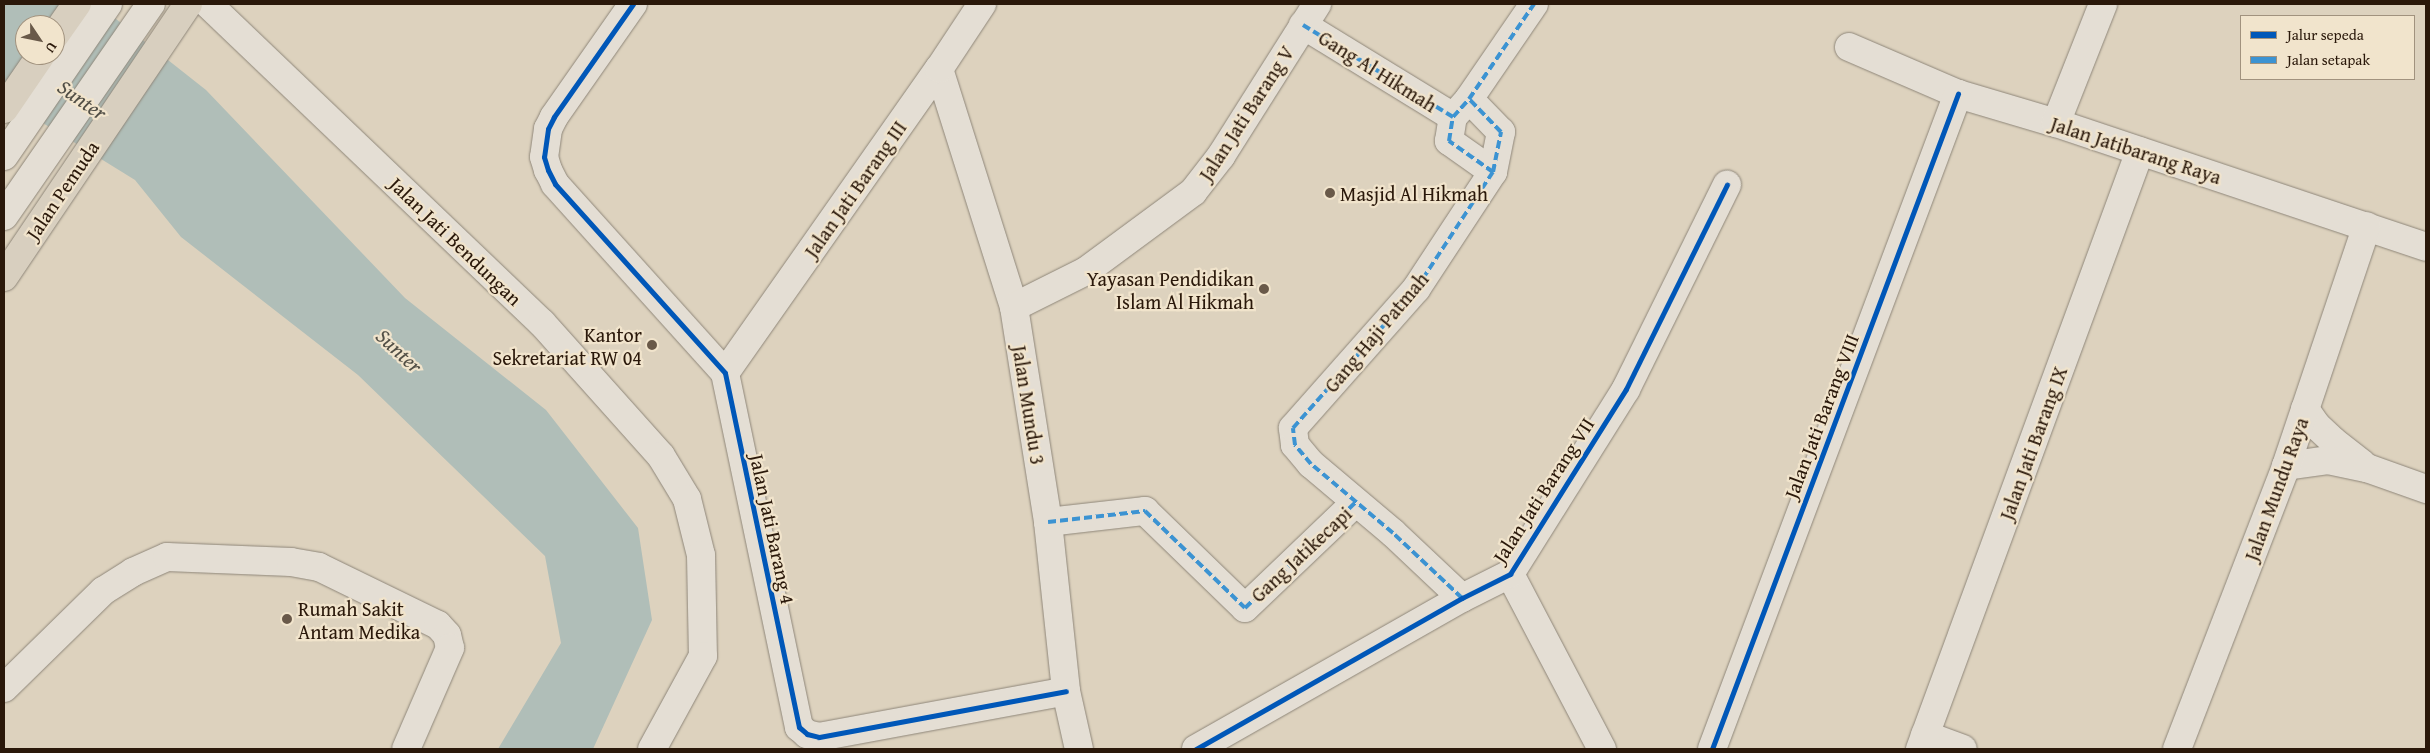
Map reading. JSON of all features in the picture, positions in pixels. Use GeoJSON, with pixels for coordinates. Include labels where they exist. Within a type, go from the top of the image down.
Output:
{"type":"FeatureCollection","features":[{"type":"Feature","properties":{"kind":"main road"},"geometry":{"type":"LineString","coordinates":[[65,21],[77,4]]}},
{"type":"Feature","properties":{"kind":"main road","name":"Jalan Pemuda"},"geometry":{"type":"LineString","coordinates":[[4,277],[181,14]]}},
{"type":"Feature","properties":{"kind":"main road"},"geometry":{"type":"LineString","coordinates":[[4,109],[34,65]]}},
{"type":"Feature","properties":{"kind":"street"},"geometry":{"type":"LineString","coordinates":[[9,149],[108,4]]}},
{"type":"Feature","properties":{"kind":"street","name":"Jalan Jati Bendungan"},"geometry":{"type":"LineString","coordinates":[[208,4],[542,323],[661,456],[683,492],[687,499],[701,555],[704,656],[652,749]]}},
{"type":"Feature","properties":{"kind":"street"},"geometry":{"type":"LineString","coordinates":[[633,4],[548,129],[544,157],[555,184],[725,373]]}},
{"type":"Feature","properties":{"kind":"street","name":"Jalan Jati Barang III"},"geometry":{"type":"LineString","coordinates":[[725,373],[939,69],[982,4]]}},
{"type":"Feature","properties":{"kind":"street"},"geometry":{"type":"LineString","coordinates":[[1493,172],[1449,140],[1461,108],[1534,4]]}},
{"type":"Feature","properties":{"kind":"street"},"geometry":{"type":"LineString","coordinates":[[2056,122],[2103,4]]}},
{"type":"Feature","properties":{"kind":"street"},"geometry":{"type":"LineString","coordinates":[[4,216],[148,9]]}},
{"type":"Feature","properties":{"kind":"street","name":"Gang Al Hikmah"},"geometry":{"type":"LineString","coordinates":[[1310,14],[1461,108]]}},
{"type":"Feature","properties":{"kind":"street","name":"Jalan Jati Barang V"},"geometry":{"type":"LineString","coordinates":[[1014,307],[1086,271],[1193,192],[1222,156],[1310,14]]}},
{"type":"Feature","properties":{"kind":"street","name":"Jalan Jatibarang Raya"},"geometry":{"type":"LineString","coordinates":[[1849,47],[1958,94],[2056,122],[2426,247]]}},
{"type":"Feature","properties":{"kind":"street","name":"Jalan Mundu 3"},"geometry":{"type":"LineString","coordinates":[[939,69],[1014,307],[1048,522],[1066,691],[1079,749]]}},
{"type":"Feature","properties":{"kind":"street","name":"Jalan Jati Barang VIII"},"geometry":{"type":"LineString","coordinates":[[1712,749],[1958,94]]}},
{"type":"Feature","properties":{"kind":"street","name":"Gang Haji Patmah"},"geometry":{"type":"LineString","coordinates":[[1461,108],[1501,132],[1493,172],[1416,290],[1293,428],[1295,446],[1311,464],[1462,598]]}},
{"type":"Feature","properties":{"kind":"street","name":"Jalan Jati Barang IX"},"geometry":{"type":"LineString","coordinates":[[1963,749],[1922,742],[2140,150]]}},
{"type":"Feature","properties":{"kind":"street","name":"Jalan Jati Barang VII"},"geometry":{"type":"LineString","coordinates":[[1196,749],[1462,598],[1510,574],[1626,389],[1727,185]]}},
{"type":"Feature","properties":{"kind":"street","name":"Jalan Mundu Raya"},"geometry":{"type":"LineString","coordinates":[[2177,749],[2286,466],[2367,226]]}},
{"type":"Feature","properties":{"kind":"street","name":"Jalan Jati Barang 4"},"geometry":{"type":"LineString","coordinates":[[725,373],[799,726],[808,741],[1066,691]]}},
{"type":"Feature","properties":{"kind":"street"},"geometry":{"type":"LineString","coordinates":[[2305,409],[2317,426],[2367,468]]}},
{"type":"Feature","properties":{"kind":"street"},"geometry":{"type":"LineString","coordinates":[[2286,466],[2328,460],[2367,468],[2426,489]]}},
{"type":"Feature","properties":{"kind":"street","name":"Gang Jatikecapi"},"geometry":{"type":"LineString","coordinates":[[1048,522],[1145,511],[1244,608],[1356,502]]}},
{"type":"Feature","properties":{"kind":"street"},"geometry":{"type":"LineString","coordinates":[[4,688],[103,591],[133,572],[167,557],[291,562],[319,567],[438,625],[447,635],[450,648],[406,749]]}},
{"type":"Feature","properties":{"kind":"street"},"geometry":{"type":"LineString","coordinates":[[1510,574],[1602,749]]}},
{"type":"Feature","properties":{"kind":"water","name":"Sunter"},"geometry":{"type":"Polygon","coordinates":[[[4,4],[97,4],[206,90],[405,298],[546,410],[638,528],[652,620],[593,749],[498,749],[561,643],[545,556],[358,375],[181,237],[135,180],[4,99],[4,4]]]}},
{"type":"Feature","properties":{"kind":"marked path"},"geometry":{"type":"LineString","coordinates":[[1493,172],[1449,141],[1453,117],[1469,99],[1534,4]]}},
{"type":"Feature","properties":{"kind":"marked path"},"geometry":{"type":"LineString","coordinates":[[1303,25],[1453,117]]}},
{"type":"Feature","properties":{"kind":"marked path"},"geometry":{"type":"LineString","coordinates":[[1462,598],[1393,533],[1311,464],[1295,445],[1293,428],[1416,289],[1493,172],[1501,132],[1469,99]]}},
{"type":"Feature","properties":{"kind":"marked path"},"geometry":{"type":"LineString","coordinates":[[1048,522],[1145,511],[1245,608],[1356,502]]}},
{"type":"Feature","properties":{"kind":"cycle path"},"geometry":{"type":"LineString","coordinates":[[633,4],[554,117],[548,129],[544,157],[555,184],[725,373],[799,727],[807,734],[819,737],[1066,691]]}},
{"type":"Feature","properties":{"kind":"cycle path"},"geometry":{"type":"LineString","coordinates":[[1712,749],[1958,94]]}},
{"type":"Feature","properties":{"kind":"cycle path"},"geometry":{"type":"LineString","coordinates":[[1196,749],[1462,598],[1510,574],[1626,389],[1727,185]]}},
{"type":"Feature","properties":{"kind":"place","name":"Masjid Al Hikmah"},"geometry":{"type":"Point","coordinates":[1330,193]}},
{"type":"Feature","properties":{"kind":"place","name":"Yayasan Pendidikan Islam Al Hikmah"},"geometry":{"type":"Point","coordinates":[1264,289]}},
{"type":"Feature","properties":{"kind":"place","name":"Kantor Sekretariat RW 04"},"geometry":{"type":"Point","coordinates":[652,345]}},
{"type":"Feature","properties":{"kind":"place","name":"Rumah Sakit Antam Medika"},"geometry":{"type":"Point","coordinates":[287,619]}}]}
